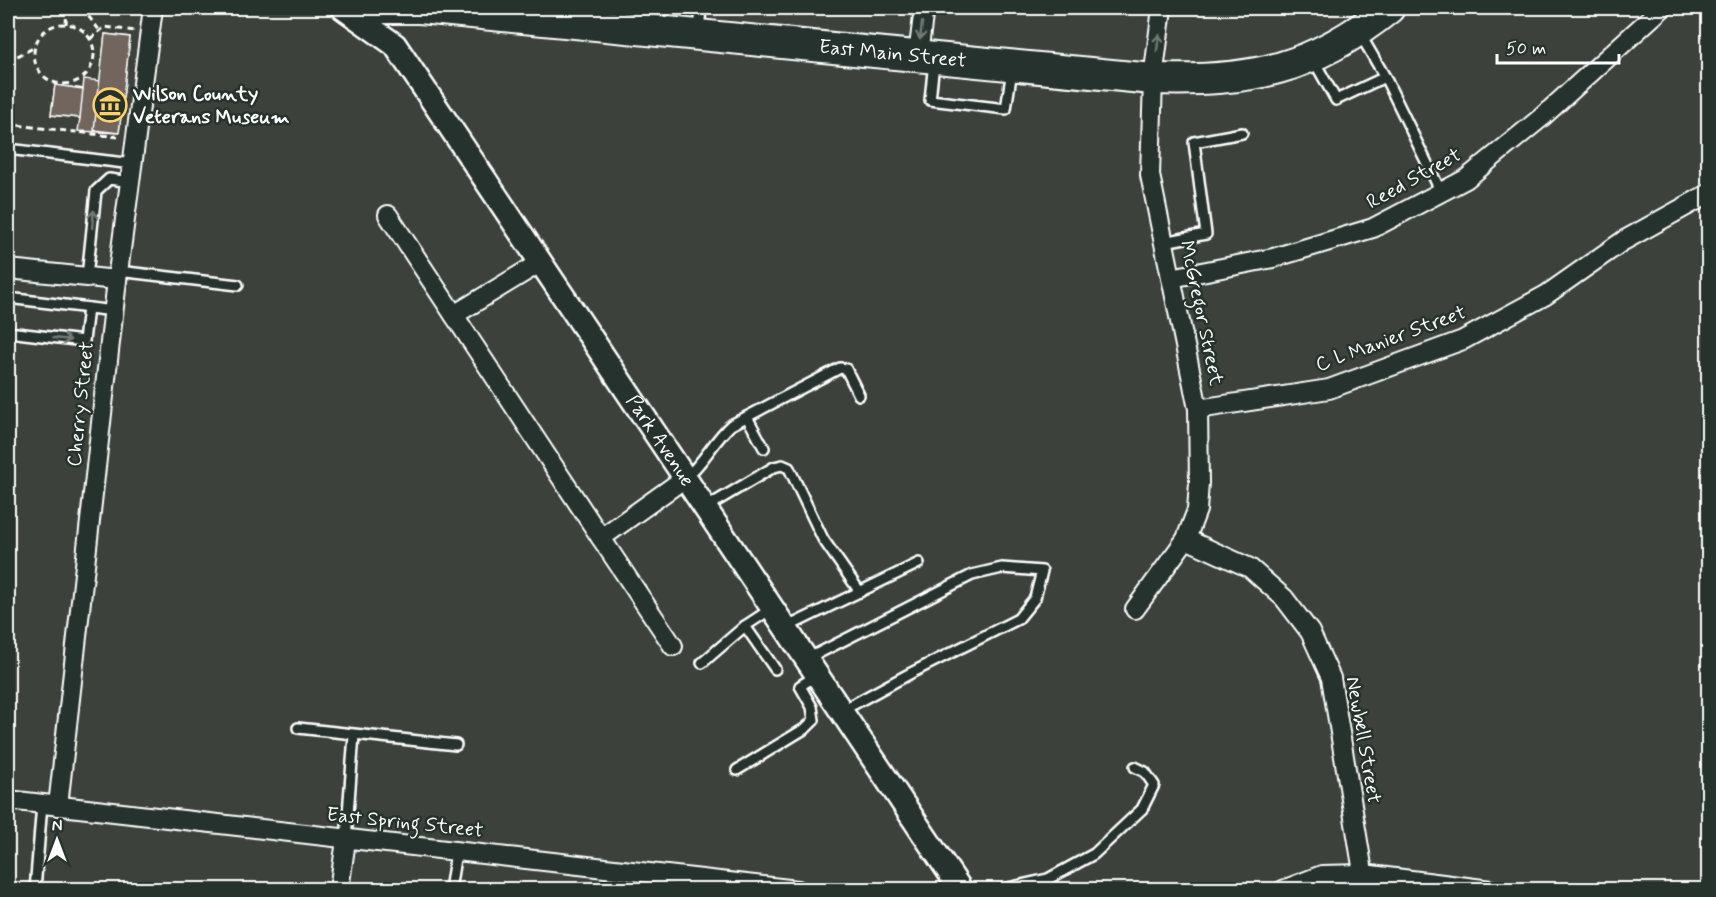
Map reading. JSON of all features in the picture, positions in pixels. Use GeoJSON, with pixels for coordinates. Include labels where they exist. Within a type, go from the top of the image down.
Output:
{"type":"FeatureCollection","features":[{"type":"Feature","properties":{"kind":"main road","name":"East Main Street"},"geometry":{"type":"LineString","coordinates":[[377,8],[700,21],[926,56],[1153,79],[1225,79],[1294,65],[1359,32],[1389,8]]}},
{"type":"Feature","properties":{"kind":"street","name":"Cherry Street"},"geometry":{"type":"LineString","coordinates":[[50,805],[153,8]]}},
{"type":"Feature","properties":{"kind":"street","name":"Park Avenue"},"geometry":{"type":"LineString","coordinates":[[343,8],[395,45],[961,890]]}},
{"type":"Feature","properties":{"kind":"street"},"geometry":{"type":"LineString","coordinates":[[924,8],[926,56]]}},
{"type":"Feature","properties":{"kind":"street","name":"McGregor Street"},"geometry":{"type":"LineString","coordinates":[[1135,609],[1186,539],[1197,510],[1199,483],[1198,409],[1150,175],[1153,79],[1162,8]]}},
{"type":"Feature","properties":{"kind":"street","name":"Reed Street"},"geometry":{"type":"LineString","coordinates":[[1171,278],[1273,258],[1374,228],[1466,179],[1542,117],[1662,8]]}},
{"type":"Feature","properties":{"kind":"street","name":"C L Manier Street"},"geometry":{"type":"LineString","coordinates":[[1198,409],[1329,389],[1463,340],[1546,295],[1623,241],[1708,194]]}},
{"type":"Feature","properties":{"kind":"street"},"geometry":{"type":"LineString","coordinates":[[388,215],[673,646]]}},
{"type":"Feature","properties":{"kind":"street"},"geometry":{"type":"LineString","coordinates":[[454,315],[541,262]]}},
{"type":"Feature","properties":{"kind":"street"},"geometry":{"type":"LineString","coordinates":[[8,269],[87,277],[118,275]]}},
{"type":"Feature","properties":{"kind":"street"},"geometry":{"type":"LineString","coordinates":[[601,538],[685,478]]}},
{"type":"Feature","properties":{"kind":"street","name":"Newbell Street"},"geometry":{"type":"LineString","coordinates":[[1186,539],[1250,568],[1284,598],[1310,632],[1331,678],[1365,882]]}},
{"type":"Feature","properties":{"kind":"street","name":"East Spring Street"},"geometry":{"type":"LineString","coordinates":[[8,800],[791,889]]}},
{"type":"Feature","properties":{"kind":"street"},"geometry":{"type":"LineString","coordinates":[[339,890],[346,840]]}},
{"type":"Feature","properties":{"kind":"street"},"geometry":{"type":"LineString","coordinates":[[1283,890],[1322,875],[1365,882],[1491,890]]}},
{"type":"Feature","properties":{"kind":"lane"},"geometry":{"type":"LineString","coordinates":[[1359,32],[1385,77],[1441,192]]}},
{"type":"Feature","properties":{"kind":"lane"},"geometry":{"type":"LineString","coordinates":[[926,56],[930,100],[1006,109],[1013,65]]}},
{"type":"Feature","properties":{"kind":"lane"},"geometry":{"type":"LineString","coordinates":[[1312,57],[1336,100],[1385,77]]}},
{"type":"Feature","properties":{"kind":"lane"},"geometry":{"type":"LineString","coordinates":[[1164,242],[1206,234],[1194,141],[1242,134]]}},
{"type":"Feature","properties":{"kind":"lane"},"geometry":{"type":"LineString","coordinates":[[8,149],[132,173]]}},
{"type":"Feature","properties":{"kind":"lane"},"geometry":{"type":"LineString","coordinates":[[87,277],[96,191],[110,179],[132,173]]}},
{"type":"Feature","properties":{"kind":"lane"},"geometry":{"type":"LineString","coordinates":[[118,275],[238,285]]}},
{"type":"Feature","properties":{"kind":"lane"},"geometry":{"type":"LineString","coordinates":[[8,298],[114,311]]}},
{"type":"Feature","properties":{"kind":"lane"},"geometry":{"type":"LineString","coordinates":[[8,332],[84,341],[88,308]]}},
{"type":"Feature","properties":{"kind":"lane"},"geometry":{"type":"LineString","coordinates":[[685,478],[699,467],[721,434],[747,417],[840,368],[846,369],[859,395]]}},
{"type":"Feature","properties":{"kind":"lane"},"geometry":{"type":"LineString","coordinates":[[747,417],[764,448]]}},
{"type":"Feature","properties":{"kind":"lane"},"geometry":{"type":"LineString","coordinates":[[705,508],[774,467],[782,465],[789,468],[823,539],[860,592]]}},
{"type":"Feature","properties":{"kind":"lane"},"geometry":{"type":"LineString","coordinates":[[785,628],[919,563]]}},
{"type":"Feature","properties":{"kind":"lane"},"geometry":{"type":"LineString","coordinates":[[737,770],[806,728],[814,720],[812,707],[800,687],[812,667],[972,575],[1002,568],[1042,572],[1035,598],[1018,619],[911,672],[841,711]]}},
{"type":"Feature","properties":{"kind":"lane"},"geometry":{"type":"LineString","coordinates":[[702,663],[744,626],[772,608]]}},
{"type":"Feature","properties":{"kind":"lane"},"geometry":{"type":"LineString","coordinates":[[744,626],[776,669]]}},
{"type":"Feature","properties":{"kind":"lane"},"geometry":{"type":"LineString","coordinates":[[298,728],[456,745]]}},
{"type":"Feature","properties":{"kind":"lane"},"geometry":{"type":"LineString","coordinates":[[346,840],[354,735]]}},
{"type":"Feature","properties":{"kind":"lane"},"geometry":{"type":"LineString","coordinates":[[999,890],[1048,879],[1094,854],[1142,809],[1154,785],[1145,772],[1136,767]]}},
{"type":"Feature","properties":{"kind":"lane"},"geometry":{"type":"LineString","coordinates":[[35,890],[50,805]]}},
{"type":"Feature","properties":{"kind":"lane"},"geometry":{"type":"LineString","coordinates":[[450,890],[456,852]]}},
{"type":"Feature","properties":{"kind":"path"},"geometry":{"type":"LineString","coordinates":[[66,24],[67,8]]}},
{"type":"Feature","properties":{"kind":"path"},"geometry":{"type":"LineString","coordinates":[[82,8],[100,31]]}},
{"type":"Feature","properties":{"kind":"path"},"geometry":{"type":"LineString","coordinates":[[66,24],[76,26],[90,39],[94,58],[92,67],[78,81],[68,84],[48,80],[35,63],[35,47],[41,34],[48,28],[66,24]]}},
{"type":"Feature","properties":{"kind":"path"},"geometry":{"type":"LineString","coordinates":[[90,39],[105,27],[140,31]]}},
{"type":"Feature","properties":{"kind":"path"},"geometry":{"type":"LineString","coordinates":[[8,61],[35,47]]}},
{"type":"Feature","properties":{"kind":"path"},"geometry":{"type":"LineString","coordinates":[[8,124],[126,138]]}},
{"type":"Feature","properties":{"kind":"building"},"geometry":{"type":"Polygon","coordinates":[[[105,34],[130,37],[119,133],[78,131],[80,118],[51,115],[55,85],[83,89],[84,79],[100,81],[105,34]]]}},
{"type":"Feature","properties":{"kind":"building","name":"Wilson County Veterans Museum"},"geometry":{"type":"Polygon","coordinates":[[[105,34],[130,37],[119,133],[94,130],[105,34]]]}},
{"type":"Feature","properties":{"kind":"building"},"geometry":{"type":"Polygon","coordinates":[[[55,85],[83,89],[80,118],[51,115],[55,85]]]}},
{"type":"Feature","properties":{"kind":"place","name":"Wilson County Veterans Museum"},"geometry":{"type":"Point","coordinates":[110,105]}}]}
